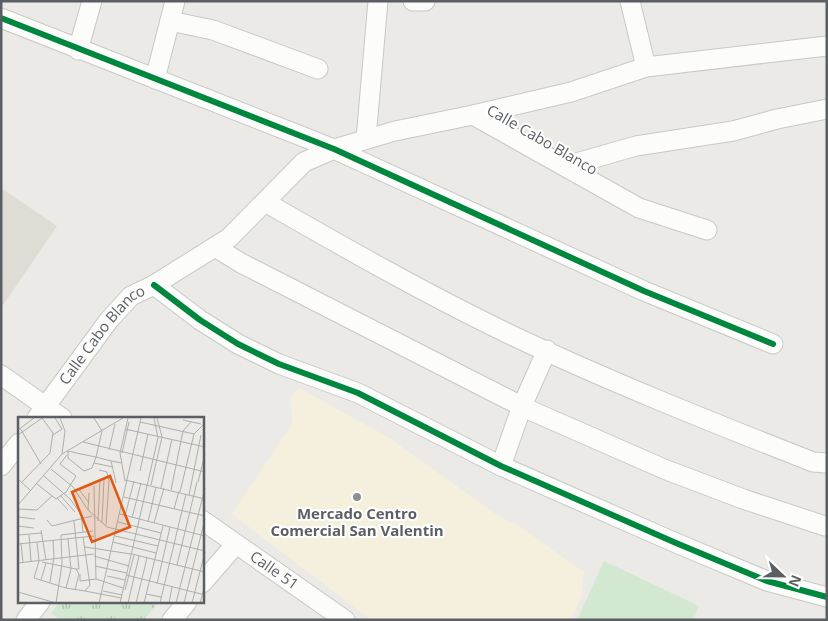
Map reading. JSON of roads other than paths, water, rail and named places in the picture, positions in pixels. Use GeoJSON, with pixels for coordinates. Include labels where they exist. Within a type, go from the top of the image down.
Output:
{"type":"FeatureCollection","features":[{"type":"Feature","properties":{"kind":"street"},"geometry":{"type":"LineString","coordinates":[[78,50],[92,1]]}},
{"type":"Feature","properties":{"kind":"street"},"geometry":{"type":"LineString","coordinates":[[155,79],[175,1]]}},
{"type":"Feature","properties":{"kind":"street"},"geometry":{"type":"LineString","coordinates":[[366,139],[378,1]]}},
{"type":"Feature","properties":{"kind":"street"},"geometry":{"type":"LineString","coordinates":[[413,1],[426,1]]}},
{"type":"Feature","properties":{"kind":"street"},"geometry":{"type":"LineString","coordinates":[[630,1],[646,67]]}},
{"type":"Feature","properties":{"kind":"street"},"geometry":{"type":"LineString","coordinates":[[1,18],[78,50],[334,149],[644,291],[773,344]]}},
{"type":"Feature","properties":{"kind":"street"},"geometry":{"type":"LineString","coordinates":[[170,22],[213,30],[318,69]]}},
{"type":"Feature","properties":{"kind":"street"},"geometry":{"type":"LineString","coordinates":[[473,115],[571,92],[646,67],[827,46]]}},
{"type":"Feature","properties":{"kind":"street"},"geometry":{"type":"LineString","coordinates":[[566,166],[636,146],[733,131],[777,119],[827,110]]}},
{"type":"Feature","properties":{"kind":"street","name":"Calle Cabo Blanco"},"geometry":{"type":"LineString","coordinates":[[41,412],[109,320],[131,296],[154,285],[229,238],[284,180],[304,162],[334,149],[395,131],[473,115],[639,208],[707,230]]}},
{"type":"Feature","properties":{"kind":"street"},"geometry":{"type":"LineString","coordinates":[[265,202],[443,301],[546,350],[678,409],[813,462],[827,463]]}},
{"type":"Feature","properties":{"kind":"street"},"geometry":{"type":"LineString","coordinates":[[215,247],[241,263],[404,348],[522,406],[664,469],[742,499],[825,526]]}},
{"type":"Feature","properties":{"kind":"street"},"geometry":{"type":"LineString","coordinates":[[154,285],[200,320],[238,344],[279,364],[358,393],[501,466],[767,581],[827,597]]}},
{"type":"Feature","properties":{"kind":"street"},"geometry":{"type":"LineString","coordinates":[[501,466],[522,406],[546,350]]}},
{"type":"Feature","properties":{"kind":"street"},"geometry":{"type":"LineString","coordinates":[[1,376],[41,412],[58,417]]}},
{"type":"Feature","properties":{"kind":"street"},"geometry":{"type":"LineString","coordinates":[[1,466],[18,444]]}},
{"type":"Feature","properties":{"kind":"street","name":"Calle 51"},"geometry":{"type":"LineString","coordinates":[[204,521],[345,620]]}},
{"type":"Feature","properties":{"kind":"street"},"geometry":{"type":"LineString","coordinates":[[204,581],[236,544]]}},
{"type":"Feature","properties":{"kind":"street"},"geometry":{"type":"LineString","coordinates":[[26,620],[38,604]]}},
{"type":"Feature","properties":{"kind":"place","name":"Mercado Centro Comercial San Valentin"},"geometry":{"type":"Point","coordinates":[357,497]}}]}
